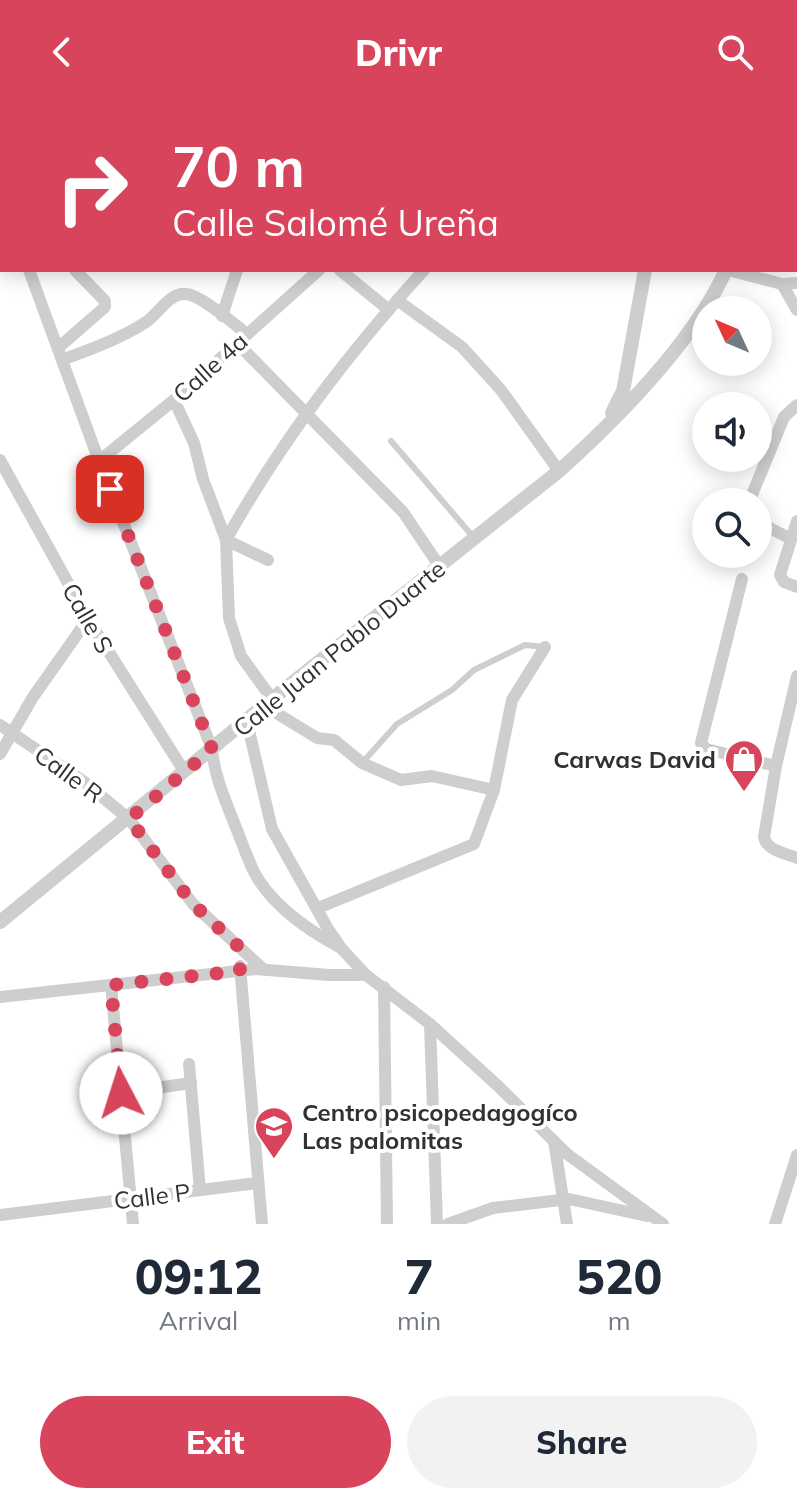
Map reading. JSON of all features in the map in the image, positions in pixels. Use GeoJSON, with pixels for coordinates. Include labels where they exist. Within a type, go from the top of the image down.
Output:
{"type":"FeatureCollection","features":[{"type":"Feature","properties":{"kind":"street"},"geometry":{"type":"LineString","coordinates":[[30,272],[99,461],[212,749],[213,764],[224,796],[255,873],[296,919],[341,948]]}},
{"type":"Feature","properties":{"kind":"street"},"geometry":{"type":"LineString","coordinates":[[60,354],[105,307],[105,301],[77,272]]}},
{"type":"Feature","properties":{"kind":"street"},"geometry":{"type":"LineString","coordinates":[[222,316],[236,272]]}},
{"type":"Feature","properties":{"kind":"street","name":"Calle 4a"},"geometry":{"type":"LineString","coordinates":[[99,461],[174,400],[317,272]]}},
{"type":"Feature","properties":{"kind":"street"},"geometry":{"type":"LineString","coordinates":[[343,272],[462,347],[501,390],[559,471]]}},
{"type":"Feature","properties":{"kind":"street"},"geometry":{"type":"LineString","coordinates":[[226,540],[257,486],[349,355],[422,272]]}},
{"type":"Feature","properties":{"kind":"street","name":"Calle Juan Pablo Duarte"},"geometry":{"type":"LineString","coordinates":[[602,433],[623,391],[645,272]]}},
{"type":"Feature","properties":{"kind":"street","name":"Calle Juan Pablo Duarte"},"geometry":{"type":"LineString","coordinates":[[0,922],[602,433],[659,369],[707,306],[726,272]]}},
{"type":"Feature","properties":{"kind":"street"},"geometry":{"type":"LineString","coordinates":[[735,272],[782,284],[797,283]]}},
{"type":"Feature","properties":{"kind":"street"},"geometry":{"type":"LineString","coordinates":[[782,284],[797,310]]}},
{"type":"Feature","properties":{"kind":"street"},"geometry":{"type":"LineString","coordinates":[[60,354],[123,335],[182,294],[199,300],[247,334]]}},
{"type":"Feature","properties":{"kind":"street"},"geometry":{"type":"LineString","coordinates":[[237,343],[403,512],[440,567]]}},
{"type":"Feature","properties":{"kind":"street"},"geometry":{"type":"LineString","coordinates":[[174,400],[194,443],[203,479],[226,540],[229,618],[241,656],[269,702],[317,738],[334,740],[362,763],[401,780],[432,776],[494,790]]}},
{"type":"Feature","properties":{"kind":"street"},"geometry":{"type":"LineString","coordinates":[[755,488],[784,417],[797,405]]}},
{"type":"Feature","properties":{"kind":"street","name":"Calle S"},"geometry":{"type":"LineString","coordinates":[[0,460],[88,619],[184,771]]}},
{"type":"Feature","properties":{"kind":"street"},"geometry":{"type":"LineString","coordinates":[[797,521],[780,575],[784,582],[797,587]]}},
{"type":"Feature","properties":{"kind":"street"},"geometry":{"type":"LineString","coordinates":[[772,529],[791,539]]}},
{"type":"Feature","properties":{"kind":"street"},"geometry":{"type":"LineString","coordinates":[[226,540],[268,560]]}},
{"type":"Feature","properties":{"kind":"street"},"geometry":{"type":"LineString","coordinates":[[742,579],[701,743],[706,749],[776,766]]}},
{"type":"Feature","properties":{"kind":"street"},"geometry":{"type":"LineString","coordinates":[[0,754],[33,697],[88,619]]}},
{"type":"Feature","properties":{"kind":"street"},"geometry":{"type":"LineString","coordinates":[[318,908],[472,846],[494,790],[512,700],[545,647]]}},
{"type":"Feature","properties":{"kind":"street"},"geometry":{"type":"LineString","coordinates":[[797,676],[776,766],[764,837],[765,844],[771,849],[797,858]]}},
{"type":"Feature","properties":{"kind":"street"},"geometry":{"type":"LineString","coordinates":[[247,722],[272,829],[341,948],[366,975],[430,1024],[567,1154],[658,1221]]}},
{"type":"Feature","properties":{"kind":"street","name":"Calle R"},"geometry":{"type":"LineString","coordinates":[[0,725],[83,781],[129,819],[193,904],[263,969]]}},
{"type":"Feature","properties":{"kind":"street"},"geometry":{"type":"LineString","coordinates":[[239,947],[262,1224]]}},
{"type":"Feature","properties":{"kind":"street"},"geometry":{"type":"LineString","coordinates":[[0,997],[263,969],[366,975]]}},
{"type":"Feature","properties":{"kind":"street"},"geometry":{"type":"LineString","coordinates":[[111,985],[133,1224]]}},
{"type":"Feature","properties":{"kind":"street"},"geometry":{"type":"LineString","coordinates":[[384,987],[387,1224]]}},
{"type":"Feature","properties":{"kind":"street"},"geometry":{"type":"LineString","coordinates":[[430,1024],[437,1224]]}},
{"type":"Feature","properties":{"kind":"street"},"geometry":{"type":"LineString","coordinates":[[189,1064],[200,1190]]}},
{"type":"Feature","properties":{"kind":"street"},"geometry":{"type":"LineString","coordinates":[[121,1093],[191,1083]]}},
{"type":"Feature","properties":{"kind":"street"},"geometry":{"type":"LineString","coordinates":[[554,1141],[567,1224]]}},
{"type":"Feature","properties":{"kind":"street"},"geometry":{"type":"LineString","coordinates":[[775,1224],[797,1155]]}},
{"type":"Feature","properties":{"kind":"street","name":"Calle P"},"geometry":{"type":"LineString","coordinates":[[0,1215],[257,1183]]}},
{"type":"Feature","properties":{"kind":"street"},"geometry":{"type":"LineString","coordinates":[[448,1224],[493,1208],[569,1199],[658,1221]]}},
{"type":"Feature","properties":{"kind":"lane"},"geometry":{"type":"LineString","coordinates":[[391,441],[475,539]]}},
{"type":"Feature","properties":{"kind":"lane"},"geometry":{"type":"LineString","coordinates":[[362,763],[406,716],[439,698],[474,670],[525,645],[545,647]]}},
{"type":"Feature","properties":{"kind":"place","name":"Carwas David"},"geometry":{"type":"Point","coordinates":[744,793]}},
{"type":"Feature","properties":{"kind":"place","name":"Centro psicopedagogíco Las palomitas"},"geometry":{"type":"Point","coordinates":[274,1160]}},
{"type":"Feature","properties":{"kind":"route"},"geometry":{"type":"LineString","coordinates":[[110,489],[212,749],[129,819],[193,904],[239,947],[240,971],[111,985],[121,1093]]}}]}
